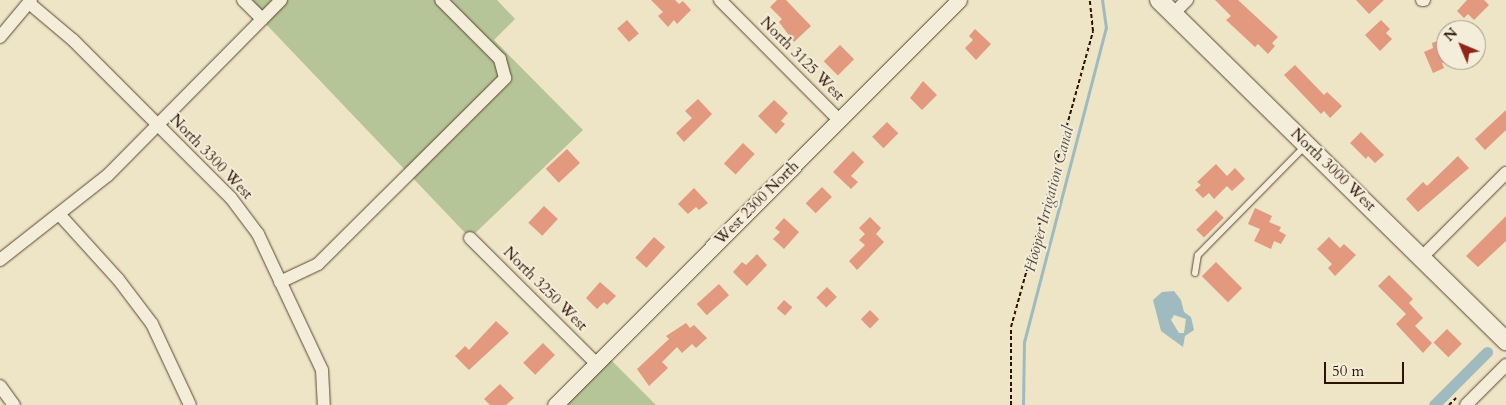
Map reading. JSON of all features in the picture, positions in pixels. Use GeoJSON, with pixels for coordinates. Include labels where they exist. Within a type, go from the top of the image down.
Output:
{"type":"FeatureCollection","features":[{"type":"Feature","properties":{"kind":"main road","name":"North 3000 West"},"geometry":{"type":"LineString","coordinates":[[1159,0],[1506,341]]}},
{"type":"Feature","properties":{"kind":"street"},"geometry":{"type":"LineString","coordinates":[[243,0],[262,20]]}},
{"type":"Feature","properties":{"kind":"street"},"geometry":{"type":"LineString","coordinates":[[0,260],[108,175],[281,0]]}},
{"type":"Feature","properties":{"kind":"street"},"geometry":{"type":"LineString","coordinates":[[280,282],[318,264],[505,78],[500,59],[441,0]]}},
{"type":"Feature","properties":{"kind":"street","name":"North 3125 West"},"geometry":{"type":"LineString","coordinates":[[720,0],[839,120]]}},
{"type":"Feature","properties":{"kind":"street","name":"West 2300 North"},"geometry":{"type":"LineString","coordinates":[[555,405],[958,0]]}},
{"type":"Feature","properties":{"kind":"street"},"geometry":{"type":"LineString","coordinates":[[1173,14],[1187,0]]}},
{"type":"Feature","properties":{"kind":"street"},"geometry":{"type":"LineString","coordinates":[[0,37],[30,2]]}},
{"type":"Feature","properties":{"kind":"street","name":"North 3300 West"},"geometry":{"type":"LineString","coordinates":[[30,2],[73,40],[231,198],[258,234],[322,370],[324,402]]}},
{"type":"Feature","properties":{"kind":"street"},"geometry":{"type":"LineString","coordinates":[[1422,257],[1506,173]]}},
{"type":"Feature","properties":{"kind":"street"},"geometry":{"type":"LineString","coordinates":[[59,214],[118,279],[152,324],[190,405]]}},
{"type":"Feature","properties":{"kind":"street","name":"North 3250 West"},"geometry":{"type":"LineString","coordinates":[[470,238],[596,363]]}},
{"type":"Feature","properties":{"kind":"street"},"geometry":{"type":"LineString","coordinates":[[1466,405],[1506,365]]}},
{"type":"Feature","properties":{"kind":"street"},"geometry":{"type":"LineString","coordinates":[[0,386],[14,405]]}},
{"type":"Feature","properties":{"kind":"lane"},"geometry":{"type":"LineString","coordinates":[[1195,273],[1198,255],[1306,145]]}},
{"type":"Feature","properties":{"kind":"path"},"geometry":{"type":"LineString","coordinates":[[1011,405],[1011,327],[1093,31],[1090,0]]}},
{"type":"Feature","properties":{"kind":"green space"},"geometry":{"type":"Polygon","coordinates":[[[243,0],[497,0],[515,19],[494,40],[583,130],[470,238],[243,0]]]}},
{"type":"Feature","properties":{"kind":"green space"},"geometry":{"type":"Polygon","coordinates":[[[610,359],[656,405],[566,405],[610,359]]]}},
{"type":"Feature","properties":{"kind":"water"},"geometry":{"type":"Polygon","coordinates":[[[1174,291],[1181,300],[1184,312],[1191,317],[1194,330],[1185,336],[1183,347],[1161,331],[1153,300],[1162,292],[1174,291]],[[1174,315],[1171,320],[1179,333],[1184,333],[1186,319],[1174,315]]]}},
{"type":"Feature","properties":{"kind":"building"},"geometry":{"type":"Polygon","coordinates":[[[651,0],[675,0],[679,4],[683,1],[691,10],[677,24],[674,20],[668,27],[658,16],[663,12],[651,0]]]}},
{"type":"Feature","properties":{"kind":"building"},"geometry":{"type":"Polygon","coordinates":[[[777,0],[786,0],[811,26],[794,42],[779,22],[782,19],[770,7],[777,0]]]}},
{"type":"Feature","properties":{"kind":"building"},"geometry":{"type":"Polygon","coordinates":[[[1215,0],[1238,0],[1278,37],[1272,43],[1275,46],[1268,54],[1258,44],[1255,47],[1226,20],[1231,16],[1215,0]]]}},
{"type":"Feature","properties":{"kind":"building"},"geometry":{"type":"Polygon","coordinates":[[[1356,0],[1384,0],[1369,14],[1356,0]]]}},
{"type":"Feature","properties":{"kind":"building"},"geometry":{"type":"Polygon","coordinates":[[[1467,0],[1484,0],[1489,5],[1474,20],[1468,14],[1464,18],[1457,11],[1467,0]]]}},
{"type":"Feature","properties":{"kind":"building"},"geometry":{"type":"Polygon","coordinates":[[[627,20],[639,34],[629,42],[617,29],[627,20]]]}},
{"type":"Feature","properties":{"kind":"building"},"geometry":{"type":"Polygon","coordinates":[[[1381,20],[1390,29],[1386,33],[1392,39],[1380,51],[1365,35],[1381,20]]]}},
{"type":"Feature","properties":{"kind":"building"},"geometry":{"type":"Polygon","coordinates":[[[975,29],[991,44],[976,60],[965,48],[973,40],[969,36],[975,29]]]}},
{"type":"Feature","properties":{"kind":"building"},"geometry":{"type":"Polygon","coordinates":[[[1436,42],[1436,70],[1440,70],[1433,73],[1424,52],[1433,48],[1432,43],[1436,42]]]}},
{"type":"Feature","properties":{"kind":"building"},"geometry":{"type":"Polygon","coordinates":[[[840,45],[854,59],[838,75],[824,61],[840,45]]]}},
{"type":"Feature","properties":{"kind":"building"},"geometry":{"type":"Polygon","coordinates":[[[1295,65],[1324,95],[1327,92],[1342,106],[1330,118],[1324,111],[1321,114],[1284,75],[1295,65]]]}},
{"type":"Feature","properties":{"kind":"building"},"geometry":{"type":"Polygon","coordinates":[[[923,81],[937,95],[922,110],[910,98],[923,81]]]}},
{"type":"Feature","properties":{"kind":"building"},"geometry":{"type":"Polygon","coordinates":[[[698,99],[712,114],[684,142],[676,133],[692,118],[685,111],[698,99]]]}},
{"type":"Feature","properties":{"kind":"building"},"geometry":{"type":"Polygon","coordinates":[[[774,100],[788,113],[781,121],[785,124],[776,134],[758,116],[774,100]]]}},
{"type":"Feature","properties":{"kind":"building"},"geometry":{"type":"Polygon","coordinates":[[[1506,110],[1506,130],[1485,150],[1475,139],[1506,110]]]}},
{"type":"Feature","properties":{"kind":"building"},"geometry":{"type":"Polygon","coordinates":[[[887,122],[898,133],[883,148],[872,137],[887,122]]]}},
{"type":"Feature","properties":{"kind":"building"},"geometry":{"type":"Polygon","coordinates":[[[1361,132],[1384,155],[1375,163],[1368,156],[1366,159],[1350,143],[1361,132]]]}},
{"type":"Feature","properties":{"kind":"building"},"geometry":{"type":"Polygon","coordinates":[[[743,143],[755,154],[736,174],[724,163],[743,143]]]}},
{"type":"Feature","properties":{"kind":"building"},"geometry":{"type":"Polygon","coordinates":[[[567,149],[580,163],[559,183],[546,169],[567,149]]]}},
{"type":"Feature","properties":{"kind":"building"},"geometry":{"type":"Polygon","coordinates":[[[853,151],[864,162],[851,176],[858,182],[851,189],[833,172],[853,151]]]}},
{"type":"Feature","properties":{"kind":"building"},"geometry":{"type":"Polygon","coordinates":[[[1458,156],[1469,168],[1418,212],[1406,199],[1423,182],[1427,186],[1458,156]]]}},
{"type":"Feature","properties":{"kind":"building"},"geometry":{"type":"Polygon","coordinates":[[[1216,164],[1227,176],[1235,168],[1245,179],[1232,191],[1227,186],[1214,199],[1209,193],[1203,198],[1195,190],[1201,185],[1197,182],[1216,164]]]}},
{"type":"Feature","properties":{"kind":"building"},"geometry":{"type":"Polygon","coordinates":[[[822,187],[832,197],[816,213],[806,203],[822,187]]]}},
{"type":"Feature","properties":{"kind":"building"},"geometry":{"type":"Polygon","coordinates":[[[694,188],[708,203],[699,210],[696,207],[688,214],[678,204],[694,188]]]}},
{"type":"Feature","properties":{"kind":"building"},"geometry":{"type":"Polygon","coordinates":[[[544,206],[558,219],[542,236],[528,223],[544,206]]]}},
{"type":"Feature","properties":{"kind":"building"},"geometry":{"type":"Polygon","coordinates":[[[1255,208],[1272,216],[1269,222],[1281,227],[1279,231],[1286,235],[1281,244],[1274,241],[1271,249],[1254,241],[1260,229],[1248,224],[1255,208]]]}},
{"type":"Feature","properties":{"kind":"building"},"geometry":{"type":"Polygon","coordinates":[[[1216,210],[1224,218],[1204,238],[1196,230],[1216,210]]]}},
{"type":"Feature","properties":{"kind":"building"},"geometry":{"type":"Polygon","coordinates":[[[1506,216],[1506,241],[1478,267],[1466,256],[1506,216]]]}},
{"type":"Feature","properties":{"kind":"building"},"geometry":{"type":"Polygon","coordinates":[[[870,217],[881,228],[876,234],[884,242],[857,270],[849,261],[865,245],[859,240],[865,234],[859,228],[870,217]]]}},
{"type":"Feature","properties":{"kind":"building"},"geometry":{"type":"Polygon","coordinates":[[[784,218],[799,232],[784,249],[773,239],[780,232],[775,228],[784,218]]]}},
{"type":"Feature","properties":{"kind":"building"},"geometry":{"type":"Polygon","coordinates":[[[654,237],[665,247],[646,268],[635,258],[654,237]]]}},
{"type":"Feature","properties":{"kind":"building"},"geometry":{"type":"Polygon","coordinates":[[[1329,237],[1340,248],[1344,244],[1356,255],[1335,276],[1328,268],[1332,264],[1317,249],[1329,237]]]}},
{"type":"Feature","properties":{"kind":"building"},"geometry":{"type":"Polygon","coordinates":[[[757,254],[767,265],[747,286],[733,272],[742,262],[746,265],[757,254]]]}},
{"type":"Feature","properties":{"kind":"building"},"geometry":{"type":"Polygon","coordinates":[[[1216,262],[1242,288],[1228,302],[1202,276],[1216,262]]]}},
{"type":"Feature","properties":{"kind":"building"},"geometry":{"type":"Polygon","coordinates":[[[1389,275],[1413,299],[1409,303],[1423,318],[1415,326],[1432,343],[1423,353],[1396,324],[1406,314],[1378,286],[1389,275]]]}},
{"type":"Feature","properties":{"kind":"building"},"geometry":{"type":"Polygon","coordinates":[[[600,282],[616,296],[607,305],[604,302],[597,309],[586,298],[600,282]]]}},
{"type":"Feature","properties":{"kind":"building"},"geometry":{"type":"Polygon","coordinates":[[[719,284],[729,295],[707,315],[697,304],[719,284]]]}},
{"type":"Feature","properties":{"kind":"building"},"geometry":{"type":"Polygon","coordinates":[[[827,287],[837,297],[826,308],[816,298],[827,287]]]}},
{"type":"Feature","properties":{"kind":"building"},"geometry":{"type":"Polygon","coordinates":[[[784,300],[792,307],[785,316],[777,308],[784,300]]]}},
{"type":"Feature","properties":{"kind":"building"},"geometry":{"type":"Polygon","coordinates":[[[870,310],[879,319],[870,328],[861,319],[870,310]]]}},
{"type":"Feature","properties":{"kind":"building"},"geometry":{"type":"Polygon","coordinates":[[[496,321],[509,333],[469,370],[455,356],[465,346],[469,350],[496,321]]]}},
{"type":"Feature","properties":{"kind":"building"},"geometry":{"type":"Polygon","coordinates":[[[686,323],[690,328],[694,325],[707,338],[696,348],[692,344],[682,353],[677,347],[662,362],[668,368],[649,386],[637,369],[669,339],[666,336],[686,323]]]}},
{"type":"Feature","properties":{"kind":"building"},"geometry":{"type":"Polygon","coordinates":[[[1447,329],[1462,344],[1448,357],[1434,342],[1447,329]]]}},
{"type":"Feature","properties":{"kind":"building"},"geometry":{"type":"Polygon","coordinates":[[[543,343],[555,355],[535,375],[523,363],[543,343]]]}},
{"type":"Feature","properties":{"kind":"building"},"geometry":{"type":"Polygon","coordinates":[[[500,384],[514,398],[506,405],[490,405],[484,399],[500,384]]]}},
{"type":"Feature","properties":{"kind":"waterway","name":"Hooper Irrigation Canal"},"geometry":{"type":"LineString","coordinates":[[1023,405],[1024,342],[1106,28],[1102,0]]}},
{"type":"Feature","properties":{"kind":"waterway"},"geometry":{"type":"LineString","coordinates":[[1434,405],[1487,352]]}}]}
